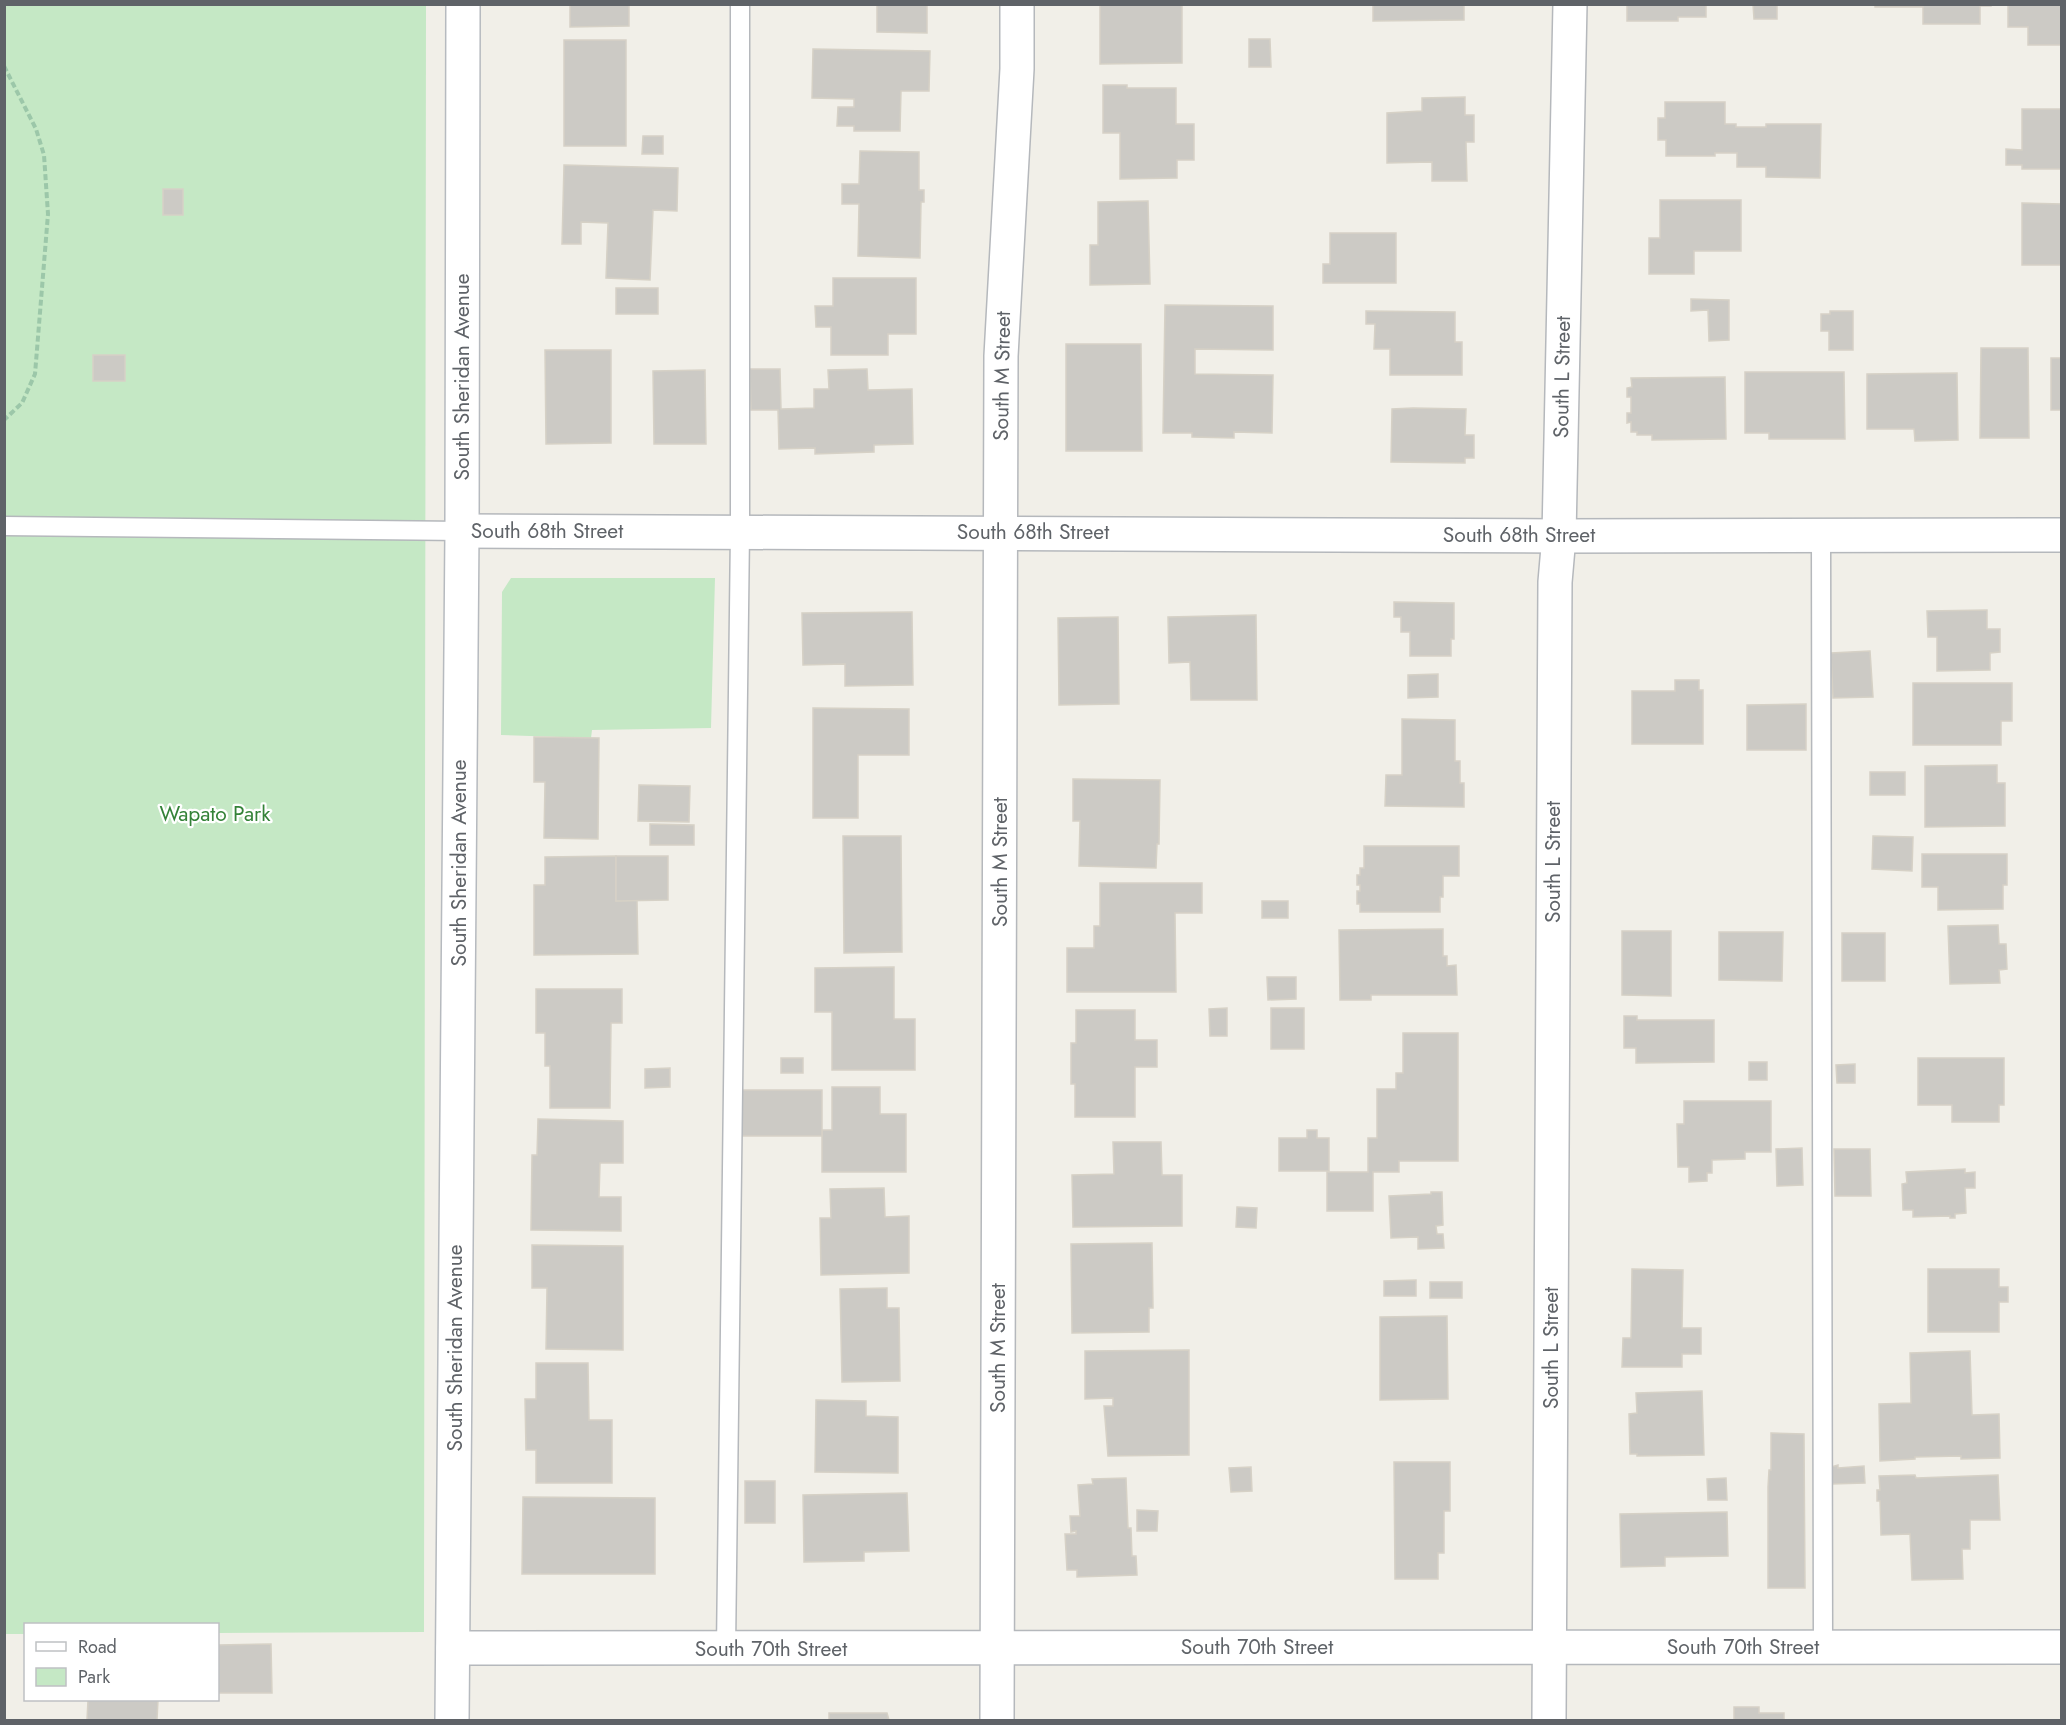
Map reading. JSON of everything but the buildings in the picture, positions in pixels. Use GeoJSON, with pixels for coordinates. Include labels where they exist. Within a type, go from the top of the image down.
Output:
{"type":"FeatureCollection","features":[{"type":"Feature","properties":{"kind":"street","name":"South Sheridan Avenue"},"geometry":{"type":"LineString","coordinates":[[452,1720],[462,531],[463,4]]}},
{"type":"Feature","properties":{"kind":"street","name":"South M Street"},"geometry":{"type":"LineString","coordinates":[[997,1720],[1000,357],[1017,69],[1017,4]]}},
{"type":"Feature","properties":{"kind":"street","name":"South L Street"},"geometry":{"type":"LineString","coordinates":[[1549,1720],[1554,594],[1559,536],[1570,4]]}},
{"type":"Feature","properties":{"kind":"street","name":"South 68th Street"},"geometry":{"type":"LineString","coordinates":[[462,531],[1559,536],[2061,535]]}},
{"type":"Feature","properties":{"kind":"street","name":"South 70th Street"},"geometry":{"type":"LineString","coordinates":[[453,1648],[2061,1647]]}},
{"type":"Feature","properties":{"kind":"lane"},"geometry":{"type":"LineString","coordinates":[[726,1649],[740,531],[740,4]]}},
{"type":"Feature","properties":{"kind":"lane","name":"South 68th Street"},"geometry":{"type":"LineString","coordinates":[[4,526],[462,531]]}},
{"type":"Feature","properties":{"kind":"lane"},"geometry":{"type":"LineString","coordinates":[[1821,535],[1823,1647]]}},
{"type":"Feature","properties":{"kind":"path"},"geometry":{"type":"LineString","coordinates":[[4,66],[36,129],[44,155],[48,214],[35,374],[22,403],[4,420]]}},
{"type":"Feature","properties":{"kind":"green space","name":"Wapato Park"},"geometry":{"type":"Polygon","coordinates":[[[4,5],[426,5],[424,1632],[219,1633],[219,1623],[24,1623],[24,1634],[5,1634],[4,5]]]}},
{"type":"Feature","properties":{"kind":"green space"},"geometry":{"type":"Polygon","coordinates":[[[511,578],[715,578],[711,728],[592,730],[591,738],[501,735],[502,592],[511,578]]]}}]}
